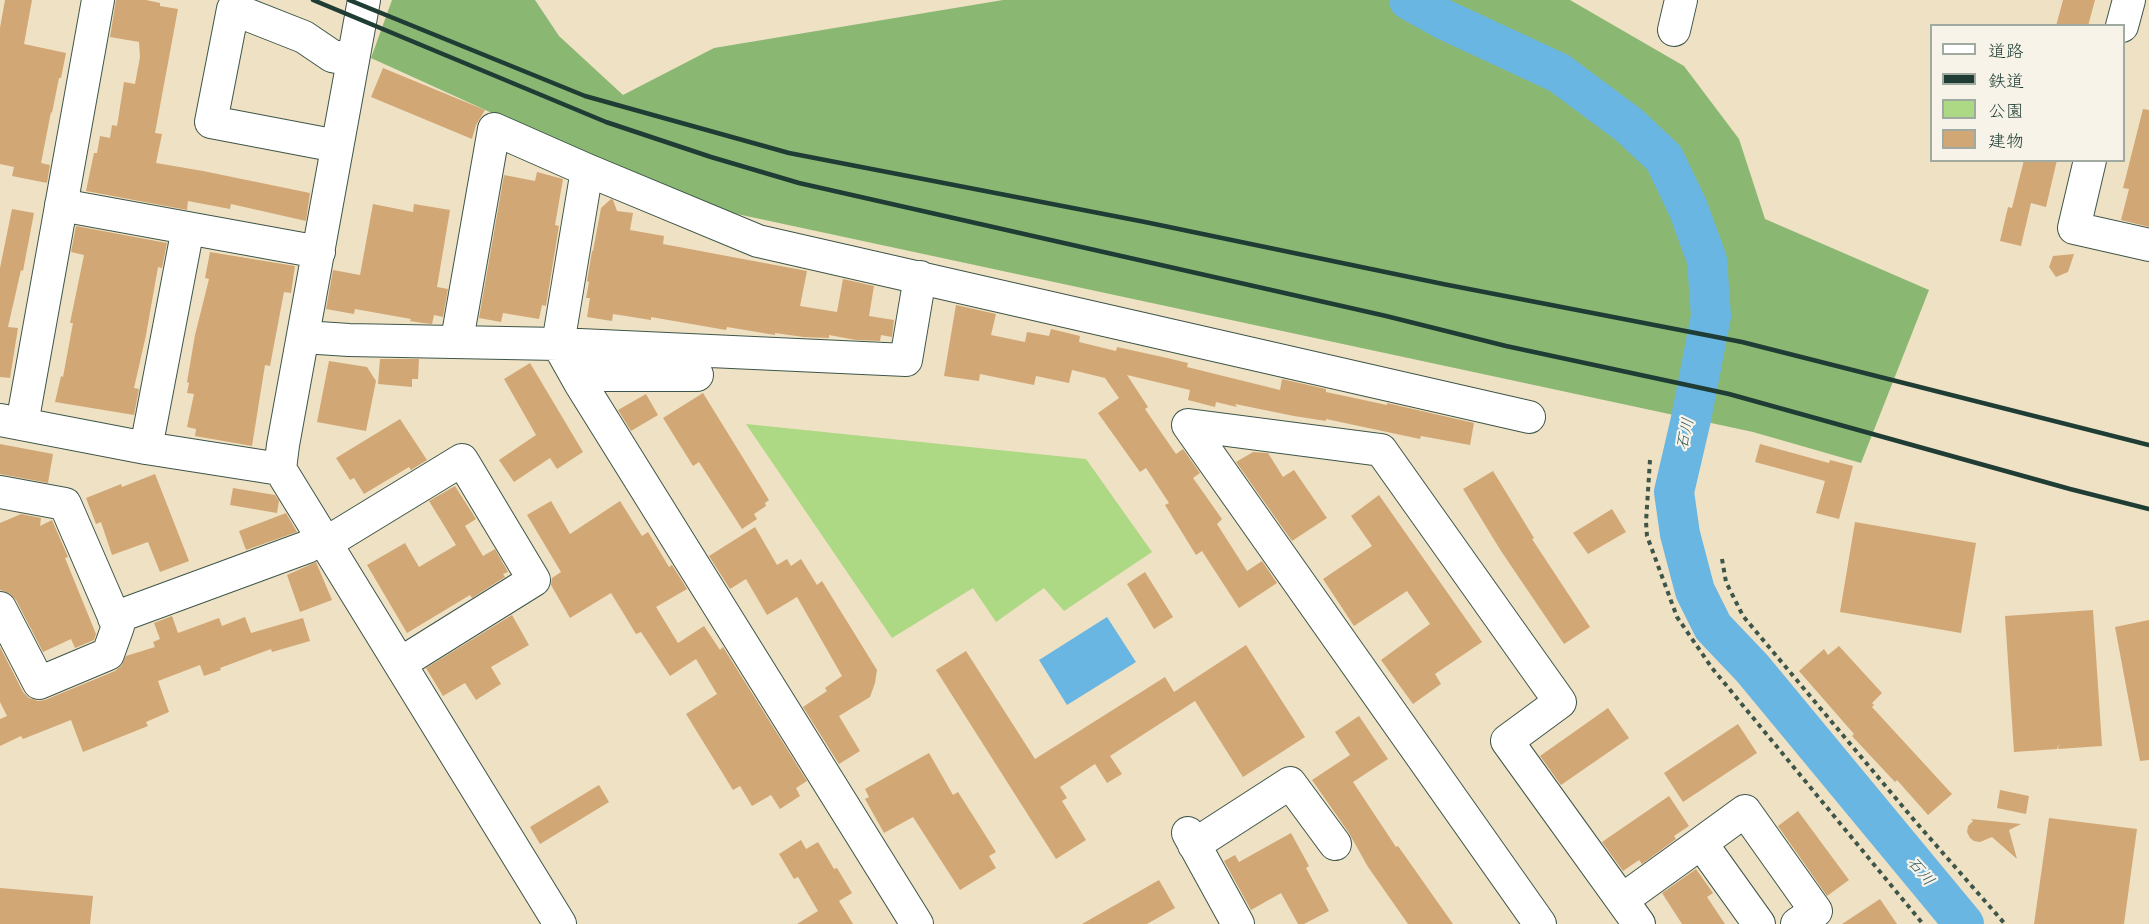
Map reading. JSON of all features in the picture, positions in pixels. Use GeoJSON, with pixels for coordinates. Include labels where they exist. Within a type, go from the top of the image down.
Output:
{"type":"FeatureCollection","features":[{"type":"Feature","properties":{"kind":"street"},"geometry":{"type":"LineString","coordinates":[[98,0],[61,205],[11,422],[280,469]]}},
{"type":"Feature","properties":{"kind":"street"},"geometry":{"type":"LineString","coordinates":[[364,0],[280,469],[560,924]]}},
{"type":"Feature","properties":{"kind":"street"},"geometry":{"type":"LineString","coordinates":[[1674,30],[1681,0]]}},
{"type":"Feature","properties":{"kind":"street"},"geometry":{"type":"LineString","coordinates":[[2122,24],[2128,0]]}},
{"type":"Feature","properties":{"kind":"street"},"geometry":{"type":"LineString","coordinates":[[338,146],[211,122],[233,9],[304,37],[332,56],[352,60]]}},
{"type":"Feature","properties":{"kind":"street"},"geometry":{"type":"LineString","coordinates":[[456,340],[494,129],[758,241],[1529,417]]}},
{"type":"Feature","properties":{"kind":"street"},"geometry":{"type":"LineString","coordinates":[[2090,162],[2074,228],[2149,245]]}},
{"type":"Feature","properties":{"kind":"street"},"geometry":{"type":"LineString","coordinates":[[587,170],[558,344],[580,383],[917,924]]}},
{"type":"Feature","properties":{"kind":"street"},"geometry":{"type":"LineString","coordinates":[[61,205],[319,252]]}},
{"type":"Feature","properties":{"kind":"street"},"geometry":{"type":"LineString","coordinates":[[146,447],[188,228]]}},
{"type":"Feature","properties":{"kind":"street"},"geometry":{"type":"LineString","coordinates":[[303,337],[341,340],[456,340],[906,360],[920,277]]}},
{"type":"Feature","properties":{"kind":"street"},"geometry":{"type":"LineString","coordinates":[[580,383],[595,375],[697,375]]}},
{"type":"Feature","properties":{"kind":"street"},"geometry":{"type":"LineString","coordinates":[[1540,924],[1188,425],[1381,450],[1560,702],[1507,741],[1630,912],[1701,843],[1745,812],[1816,911],[1797,924]]}},
{"type":"Feature","properties":{"kind":"street"},"geometry":{"type":"LineString","coordinates":[[114,618],[307,548],[462,460],[534,580],[401,663]]}},
{"type":"Feature","properties":{"kind":"street"},"geometry":{"type":"LineString","coordinates":[[0,492],[65,504],[118,626],[108,654],[39,683],[0,608]]}},
{"type":"Feature","properties":{"kind":"street"},"geometry":{"type":"LineString","coordinates":[[1238,924],[1191,839],[1290,783],[1335,844]]}},
{"type":"Feature","properties":{"kind":"street"},"geometry":{"type":"LineString","coordinates":[[1701,843],[1759,924]]}},
{"type":"Feature","properties":{"kind":"path"},"geometry":{"type":"LineString","coordinates":[[1650,460],[1647,536],[1683,627],[1712,668],[1923,924]]}},
{"type":"Feature","properties":{"kind":"path"},"geometry":{"type":"LineString","coordinates":[[1722,560],[1726,582],[1743,616],[1921,829],[2005,924]]}},
{"type":"Feature","properties":{"kind":"green space"},"geometry":{"type":"Polygon","coordinates":[[[392,0],[535,0],[559,36],[623,95],[714,48],[1003,0],[1570,0],[1684,66],[1739,139],[1765,219],[1929,290],[1861,463],[1753,432],[737,214],[646,183],[371,58],[392,0]]]}},
{"type":"Feature","properties":{"kind":"green space"},"geometry":{"type":"Polygon","coordinates":[[[746,424],[1086,459],[1152,552],[1064,611],[1044,588],[996,622],[973,588],[892,638],[746,424]]]}},
{"type":"Feature","properties":{"kind":"water"},"geometry":{"type":"Polygon","coordinates":[[[1107,617],[1136,662],[1067,705],[1039,660],[1107,617]]]}},
{"type":"Feature","properties":{"kind":"building"},"geometry":{"type":"Polygon","coordinates":[[[5,0],[32,0],[24,44],[66,53],[41,163],[50,165],[47,183],[12,176],[14,167],[0,164],[0,28],[5,0]]]}},
{"type":"Feature","properties":{"kind":"building"},"geometry":{"type":"Polygon","coordinates":[[[116,0],[146,0],[160,3],[160,6],[178,9],[155,133],[162,134],[156,163],[310,193],[306,221],[231,204],[230,209],[188,201],[187,210],[86,191],[100,136],[110,138],[112,125],[117,126],[124,82],[135,84],[140,57],[139,42],[110,37],[116,0]]]}},
{"type":"Feature","properties":{"kind":"building"},"geometry":{"type":"Polygon","coordinates":[[[2063,0],[2095,0],[2089,24],[2057,24],[2063,0]]]}},
{"type":"Feature","properties":{"kind":"building"},"geometry":{"type":"Polygon","coordinates":[[[383,68],[485,110],[476,125],[472,139],[371,97],[383,68]]]}},
{"type":"Feature","properties":{"kind":"building"},"geometry":{"type":"Polygon","coordinates":[[[2143,109],[2149,110],[2149,227],[2121,220],[2129,189],[2123,188],[2143,109]]]}},
{"type":"Feature","properties":{"kind":"building"},"geometry":{"type":"Polygon","coordinates":[[[2024,162],[2057,162],[2046,207],[2031,203],[2021,246],[2000,241],[2008,207],[2012,208],[2024,162]]]}},
{"type":"Feature","properties":{"kind":"building"},"geometry":{"type":"Polygon","coordinates":[[[537,172],[563,179],[555,225],[559,226],[546,306],[542,305],[539,319],[503,313],[501,322],[479,318],[504,175],[535,181],[537,172]]]}},
{"type":"Feature","properties":{"kind":"building"},"geometry":{"type":"Polygon","coordinates":[[[611,199],[617,211],[633,213],[630,230],[664,236],[663,244],[807,271],[800,306],[837,312],[843,279],[874,286],[869,316],[894,320],[892,337],[881,335],[880,341],[856,340],[829,335],[829,338],[803,337],[727,327],[726,330],[651,317],[651,320],[613,314],[612,321],[587,317],[590,298],[586,298],[589,282],[587,281],[592,251],[601,208],[611,199]]]}},
{"type":"Feature","properties":{"kind":"building"},"geometry":{"type":"Polygon","coordinates":[[[373,204],[413,212],[414,204],[450,210],[437,287],[448,289],[443,317],[434,315],[432,324],[355,309],[354,314],[326,309],[333,270],[360,275],[373,204]]]}},
{"type":"Feature","properties":{"kind":"building"},"geometry":{"type":"Polygon","coordinates":[[[12,209],[34,213],[23,271],[21,270],[8,327],[18,328],[10,378],[0,377],[0,268],[12,209]]]}},
{"type":"Feature","properties":{"kind":"building"},"geometry":{"type":"Polygon","coordinates":[[[76,226],[167,243],[162,268],[158,267],[134,388],[139,389],[134,415],[55,402],[61,376],[63,377],[73,323],[70,323],[84,255],[71,252],[76,226]]]}},
{"type":"Feature","properties":{"kind":"building"},"geometry":{"type":"Polygon","coordinates":[[[210,252],[295,266],[291,293],[284,292],[270,366],[265,365],[252,446],[195,436],[196,429],[187,427],[194,394],[187,393],[189,383],[187,382],[195,335],[209,279],[205,278],[210,252]]]}},
{"type":"Feature","properties":{"kind":"building"},"geometry":{"type":"Polygon","coordinates":[[[2074,254],[2068,272],[2056,277],[2049,267],[2053,256],[2074,254]]]}},
{"type":"Feature","properties":{"kind":"building"},"geometry":{"type":"Polygon","coordinates":[[[956,305],[996,314],[991,335],[1025,342],[1027,332],[1049,336],[1051,329],[1080,336],[1079,342],[1116,351],[1117,347],[1188,363],[1187,367],[1280,390],[1282,379],[1326,389],[1326,392],[1474,423],[1470,445],[1421,436],[1420,439],[1326,419],[1326,421],[1294,416],[1235,404],[1237,407],[1216,402],[1215,407],[1188,400],[1190,390],[1127,375],[1148,407],[1145,409],[1176,454],[1183,449],[1200,473],[1193,478],[1222,519],[1217,524],[1247,571],[1262,561],[1277,583],[1239,608],[1202,551],[1196,555],[1165,505],[1169,503],[1146,468],[1140,472],[1098,413],[1119,398],[1105,378],[1072,370],[1069,383],[1036,376],[1034,385],[980,374],[979,381],[944,376],[956,305]]]}},
{"type":"Feature","properties":{"kind":"building"},"geometry":{"type":"Polygon","coordinates":[[[380,359],[419,359],[418,379],[412,379],[412,387],[378,384],[380,359]]]}},
{"type":"Feature","properties":{"kind":"building"},"geometry":{"type":"Polygon","coordinates":[[[329,361],[367,367],[376,381],[366,431],[317,422],[329,361]]]}},
{"type":"Feature","properties":{"kind":"building"},"geometry":{"type":"Polygon","coordinates":[[[530,363],[583,452],[557,469],[550,458],[514,482],[499,460],[536,435],[504,379],[530,363]]]}},
{"type":"Feature","properties":{"kind":"building"},"geometry":{"type":"Polygon","coordinates":[[[703,393],[769,500],[765,503],[766,506],[754,514],[757,519],[742,529],[699,462],[693,466],[663,418],[703,393]]]}},
{"type":"Feature","properties":{"kind":"building"},"geometry":{"type":"Polygon","coordinates":[[[646,394],[658,415],[631,431],[618,410],[646,394]]]}},
{"type":"Feature","properties":{"kind":"building"},"geometry":{"type":"Polygon","coordinates":[[[400,419],[427,460],[411,470],[409,467],[364,494],[354,478],[350,480],[336,458],[400,419]]]}},
{"type":"Feature","properties":{"kind":"building"},"geometry":{"type":"Polygon","coordinates":[[[0,444],[53,454],[48,483],[0,474],[0,444]]]}},
{"type":"Feature","properties":{"kind":"building"},"geometry":{"type":"Polygon","coordinates":[[[1760,444],[1829,463],[1830,460],[1853,466],[1839,519],[1816,513],[1825,481],[1755,462],[1760,444]]]}},
{"type":"Feature","properties":{"kind":"building"},"geometry":{"type":"Polygon","coordinates":[[[1253,452],[1268,453],[1283,477],[1294,470],[1327,518],[1292,541],[1236,462],[1253,452]]]}},
{"type":"Feature","properties":{"kind":"building"},"geometry":{"type":"Polygon","coordinates":[[[1493,471],[1534,538],[1532,539],[1590,627],[1564,644],[1501,551],[1463,489],[1493,471]]]}},
{"type":"Feature","properties":{"kind":"building"},"geometry":{"type":"Polygon","coordinates":[[[155,474],[189,561],[160,572],[148,542],[112,555],[101,522],[96,524],[86,498],[155,474]]]}},
{"type":"Feature","properties":{"kind":"building"},"geometry":{"type":"Polygon","coordinates":[[[455,486],[476,519],[465,526],[483,556],[495,549],[508,572],[503,574],[505,577],[472,598],[470,595],[407,633],[367,565],[405,543],[419,567],[456,545],[429,501],[455,486]]]}},
{"type":"Feature","properties":{"kind":"building"},"geometry":{"type":"Polygon","coordinates":[[[233,488],[275,495],[279,501],[277,513],[230,505],[233,488]]]}},
{"type":"Feature","properties":{"kind":"building"},"geometry":{"type":"Polygon","coordinates":[[[1379,495],[1482,642],[1435,674],[1441,684],[1413,704],[1381,660],[1430,624],[1407,591],[1354,626],[1323,579],[1372,546],[1351,516],[1379,495]]]}},
{"type":"Feature","properties":{"kind":"building"},"geometry":{"type":"Polygon","coordinates":[[[551,501],[570,534],[620,501],[642,536],[648,532],[669,567],[672,565],[687,589],[656,607],[678,643],[704,626],[720,650],[723,647],[807,781],[796,788],[800,796],[780,809],[771,795],[752,806],[740,786],[733,790],[686,714],[717,694],[696,659],[670,676],[641,632],[636,634],[611,593],[570,618],[551,585],[552,578],[561,572],[527,515],[551,501]]]}},
{"type":"Feature","properties":{"kind":"building"},"geometry":{"type":"Polygon","coordinates":[[[1612,509],[1626,532],[1588,554],[1573,533],[1612,509]]]}},
{"type":"Feature","properties":{"kind":"building"},"geometry":{"type":"Polygon","coordinates":[[[286,513],[297,532],[246,550],[239,531],[286,513]]]}},
{"type":"Feature","properties":{"kind":"building"},"geometry":{"type":"Polygon","coordinates":[[[21,514],[41,518],[40,526],[52,520],[96,634],[94,640],[75,648],[71,639],[43,652],[16,600],[9,593],[0,590],[0,523],[21,514]]]}},
{"type":"Feature","properties":{"kind":"building"},"geometry":{"type":"Polygon","coordinates":[[[1855,522],[1976,543],[1961,633],[1840,612],[1855,522]]]}},
{"type":"Feature","properties":{"kind":"building"},"geometry":{"type":"Polygon","coordinates":[[[755,527],[777,565],[787,559],[791,566],[801,559],[817,585],[822,581],[877,670],[870,697],[839,716],[860,751],[839,764],[803,707],[827,691],[825,688],[842,676],[797,597],[767,615],[746,579],[730,589],[709,556],[755,527]]]}},
{"type":"Feature","properties":{"kind":"building"},"geometry":{"type":"Polygon","coordinates":[[[316,562],[332,600],[300,612],[287,575],[316,562]]]}},
{"type":"Feature","properties":{"kind":"building"},"geometry":{"type":"Polygon","coordinates":[[[1145,572],[1173,617],[1154,629],[1127,584],[1145,572]]]}},
{"type":"Feature","properties":{"kind":"building"},"geometry":{"type":"Polygon","coordinates":[[[2093,610],[2102,746],[2058,749],[2059,744],[2057,749],[2014,752],[2005,616],[2093,610]]]}},
{"type":"Feature","properties":{"kind":"building"},"geometry":{"type":"Polygon","coordinates":[[[512,615],[529,645],[491,667],[501,684],[476,700],[465,683],[443,696],[426,668],[512,615]]]}},
{"type":"Feature","properties":{"kind":"building"},"geometry":{"type":"Polygon","coordinates":[[[172,616],[178,633],[219,618],[222,626],[245,617],[251,633],[303,618],[310,641],[272,652],[271,649],[204,676],[200,665],[158,681],[169,712],[146,722],[148,726],[83,752],[71,720],[23,739],[21,736],[0,746],[0,719],[7,716],[0,702],[0,647],[23,692],[29,698],[38,701],[45,700],[115,671],[121,666],[126,656],[155,647],[153,642],[160,639],[154,623],[172,616]]]}},
{"type":"Feature","properties":{"kind":"building"},"geometry":{"type":"Polygon","coordinates":[[[2149,620],[2149,760],[2140,761],[2115,627],[2149,620]]]}},
{"type":"Feature","properties":{"kind":"building"},"geometry":{"type":"Polygon","coordinates":[[[1246,645],[1305,737],[1243,777],[1195,701],[1110,756],[1122,774],[1107,783],[1095,764],[1060,787],[1067,798],[1062,801],[1086,840],[1056,859],[936,670],[966,651],[1035,759],[1165,677],[1174,692],[1246,645]]]}},
{"type":"Feature","properties":{"kind":"building"},"geometry":{"type":"Polygon","coordinates":[[[1839,646],[1882,693],[1872,703],[1874,705],[1872,707],[1952,794],[1928,815],[1897,780],[1895,782],[1852,736],[1854,734],[1799,671],[1824,649],[1828,655],[1839,646]]]}},
{"type":"Feature","properties":{"kind":"building"},"geometry":{"type":"Polygon","coordinates":[[[1608,708],[1629,738],[1561,785],[1540,756],[1608,708]]]}},
{"type":"Feature","properties":{"kind":"building"},"geometry":{"type":"Polygon","coordinates":[[[1359,716],[1388,759],[1353,782],[1396,847],[1398,846],[1453,924],[1408,924],[1312,780],[1350,755],[1335,732],[1359,716]]]}},
{"type":"Feature","properties":{"kind":"building"},"geometry":{"type":"Polygon","coordinates":[[[1738,724],[1757,753],[1683,802],[1664,773],[1738,724]]]}},
{"type":"Feature","properties":{"kind":"building"},"geometry":{"type":"Polygon","coordinates":[[[929,753],[953,795],[958,792],[996,852],[989,856],[996,868],[960,890],[913,817],[884,833],[865,799],[869,797],[865,789],[929,753]]]}},
{"type":"Feature","properties":{"kind":"building"},"geometry":{"type":"Polygon","coordinates":[[[599,785],[609,802],[540,844],[530,827],[599,785]]]}},
{"type":"Feature","properties":{"kind":"building"},"geometry":{"type":"Polygon","coordinates":[[[2000,790],[2029,796],[2026,814],[1997,808],[2000,790]]]}},
{"type":"Feature","properties":{"kind":"building"},"geometry":{"type":"Polygon","coordinates":[[[1669,796],[1689,826],[1674,836],[1676,839],[1642,864],[1639,860],[1623,871],[1602,842],[1669,796]]]}},
{"type":"Feature","properties":{"kind":"building"},"geometry":{"type":"Polygon","coordinates":[[[1798,811],[1849,880],[1827,896],[1778,826],[1798,811]]]}},
{"type":"Feature","properties":{"kind":"building"},"geometry":{"type":"Polygon","coordinates":[[[2049,818],[2137,829],[2124,924],[2034,924],[2049,818]]]}},
{"type":"Feature","properties":{"kind":"building"},"geometry":{"type":"Polygon","coordinates":[[[1971,819],[2021,824],[2009,830],[2017,859],[1992,837],[1980,842],[1970,838],[1967,832],[1968,826],[1973,821],[1971,819]]]}},
{"type":"Feature","properties":{"kind":"building"},"geometry":{"type":"Polygon","coordinates":[[[1291,833],[1309,866],[1306,868],[1329,911],[1304,924],[1298,924],[1281,893],[1251,910],[1224,861],[1235,855],[1239,862],[1291,833]]]}},
{"type":"Feature","properties":{"kind":"building"},"geometry":{"type":"Polygon","coordinates":[[[801,840],[806,849],[818,842],[834,869],[837,868],[852,893],[839,901],[853,924],[797,924],[818,911],[798,877],[794,879],[779,854],[801,840]]]}},
{"type":"Feature","properties":{"kind":"building"},"geometry":{"type":"Polygon","coordinates":[[[1696,869],[1713,893],[1707,897],[1725,924],[1682,924],[1662,893],[1696,869]]]}},
{"type":"Feature","properties":{"kind":"building"},"geometry":{"type":"Polygon","coordinates":[[[1159,880],[1175,908],[1147,924],[1082,924],[1159,880]]]}},
{"type":"Feature","properties":{"kind":"building"},"geometry":{"type":"Polygon","coordinates":[[[0,888],[93,896],[90,924],[0,924],[0,888]]]}},
{"type":"Feature","properties":{"kind":"building"},"geometry":{"type":"Polygon","coordinates":[[[1880,899],[1897,924],[1842,924],[1880,899]]]}},
{"type":"Feature","properties":{"kind":"waterway","name":"石川"},"geometry":{"type":"LineString","coordinates":[[1409,0],[1445,20],[1559,73],[1629,125],[1664,158],[1688,208],[1707,260],[1711,316],[1674,492],[1680,534],[1695,591],[1713,627],[1752,668],[1964,924]]}},
{"type":"Feature","properties":{"kind":"railway"},"geometry":{"type":"LineString","coordinates":[[313,0],[606,122],[799,183],[1386,316],[1506,346],[1729,394],[2149,509]]}},
{"type":"Feature","properties":{"kind":"railway"},"geometry":{"type":"LineString","coordinates":[[349,0],[585,96],[789,153],[1742,342],[2149,445]]}}]}
